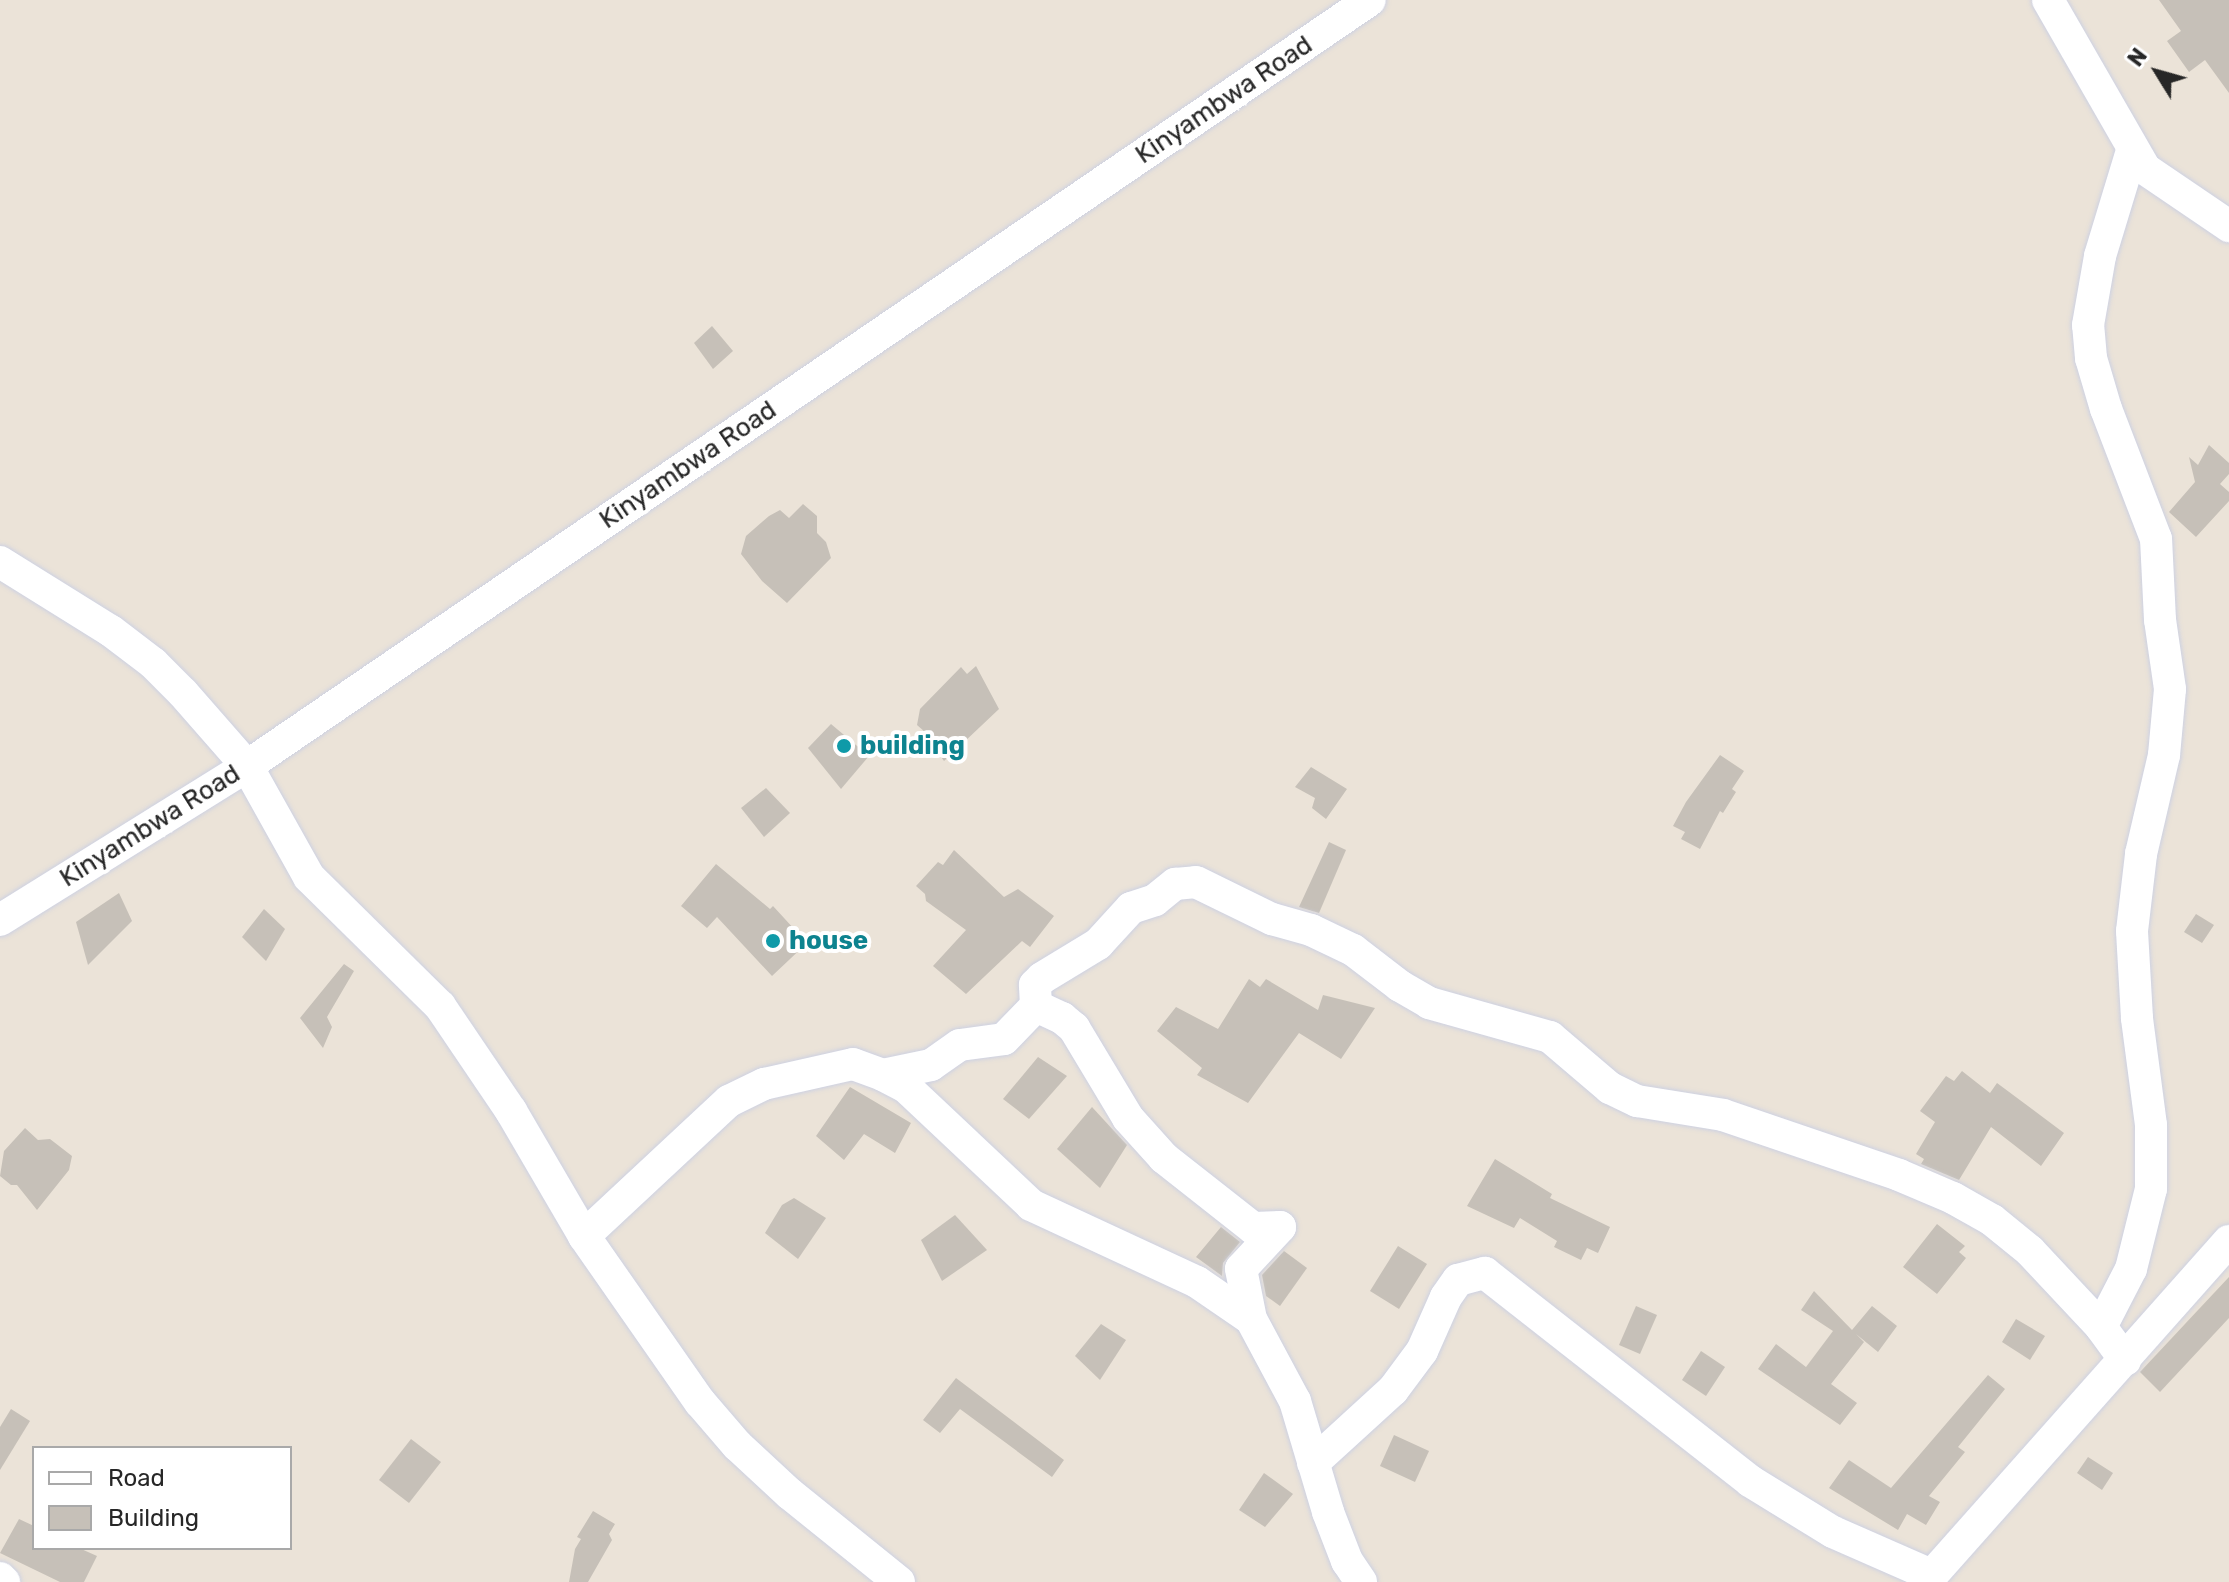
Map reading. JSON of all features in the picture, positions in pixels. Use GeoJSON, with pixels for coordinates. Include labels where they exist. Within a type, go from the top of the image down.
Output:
{"type":"FeatureCollection","features":[{"type":"Feature","properties":{"kind":"street","name":"Kinyambwa Road"},"geometry":{"type":"LineString","coordinates":[[0,920],[247,766],[1370,0]]}},
{"type":"Feature","properties":{"kind":"street"},"geometry":{"type":"LineString","coordinates":[[2048,0],[2145,169],[2229,226]]}},
{"type":"Feature","properties":{"kind":"street"},"geometry":{"type":"LineString","coordinates":[[2101,1327],[2131,1269],[2151,1189],[2151,1125],[2137,1018],[2132,931],[2141,854],[2164,755],[2170,689],[2160,620],[2156,539],[2106,409],[2091,358],[2088,325],[2100,256],[2132,151]]}},
{"type":"Feature","properties":{"kind":"street"},"geometry":{"type":"LineString","coordinates":[[0,562],[111,631],[153,663],[247,766],[309,877],[440,1006],[511,1111],[584,1236],[700,1402],[737,1445],[790,1494],[899,1582]]}},
{"type":"Feature","properties":{"kind":"street"},"geometry":{"type":"LineString","coordinates":[[883,1075],[931,1065],[960,1045],[1004,1039],[1036,1006],[1035,985],[1042,978],[1098,944],[1131,908],[1155,900],[1175,884],[1196,882],[1272,919],[1311,930],[1353,950],[1400,986],[1429,1003],[1550,1037],[1610,1088],[1637,1101],[1723,1115],[1884,1170],[1953,1198],[1992,1220],[2030,1251],[2101,1327],[2125,1360]]}},
{"type":"Feature","properties":{"kind":"street"},"geometry":{"type":"LineString","coordinates":[[1036,1006],[1062,1018],[1074,1028],[1128,1118],[1164,1158],[1253,1228],[1280,1227],[1241,1269],[1251,1319],[1295,1401],[1333,1524],[1361,1582]]}},
{"type":"Feature","properties":{"kind":"street"},"geometry":{"type":"LineString","coordinates":[[584,1236],[729,1101],[764,1084],[853,1064],[906,1087],[1031,1205],[1197,1282],[1251,1319]]}},
{"type":"Feature","properties":{"kind":"street"},"geometry":{"type":"LineString","coordinates":[[1313,1463],[1393,1390],[1422,1351],[1446,1297],[1458,1280],[1475,1273],[1485,1273],[1750,1481],[1833,1532],[1928,1578],[2226,1251]]}},
{"type":"Feature","properties":{"kind":"building"},"geometry":{"type":"Polygon","coordinates":[[[2159,0],[2229,0],[2229,93],[2205,60],[2189,72],[2167,41],[2181,31],[2159,0]]]}},
{"type":"Feature","properties":{"kind":"building"},"geometry":{"type":"Polygon","coordinates":[[[712,326],[733,351],[713,369],[694,343],[712,326]]]}},
{"type":"Feature","properties":{"kind":"building"},"geometry":{"type":"Polygon","coordinates":[[[2209,445],[2229,463],[2229,474],[2220,484],[2229,492],[2229,501],[2196,537],[2169,512],[2195,482],[2189,457],[2198,465],[2209,445]]]}},
{"type":"Feature","properties":{"kind":"building"},"geometry":{"type":"Polygon","coordinates":[[[803,504],[817,516],[817,533],[826,542],[831,558],[787,603],[762,581],[741,554],[746,536],[769,516],[780,510],[789,518],[803,504]]]}},
{"type":"Feature","properties":{"kind":"building"},"geometry":{"type":"Polygon","coordinates":[[[976,666],[999,709],[944,761],[931,743],[934,740],[917,725],[920,709],[961,667],[967,674],[976,666]]]}},
{"type":"Feature","properties":{"kind":"building"},"geometry":{"type":"Polygon","coordinates":[[[831,724],[869,756],[841,789],[808,748],[831,724]]]}},
{"type":"Feature","properties":{"kind":"building"},"geometry":{"type":"Polygon","coordinates":[[[1720,755],[1744,771],[1732,789],[1736,792],[1723,813],[1720,811],[1700,849],[1681,839],[1685,832],[1673,826],[1686,802],[1720,755]]]}},
{"type":"Feature","properties":{"kind":"building"},"geometry":{"type":"Polygon","coordinates":[[[1311,767],[1347,789],[1326,819],[1312,808],[1315,798],[1295,787],[1311,767]]]}},
{"type":"Feature","properties":{"kind":"building"},"geometry":{"type":"Polygon","coordinates":[[[766,788],[790,813],[764,837],[741,808],[766,788]]]}},
{"type":"Feature","properties":{"kind":"building"},"geometry":{"type":"Polygon","coordinates":[[[1329,842],[1346,850],[1319,913],[1299,907],[1329,842]]]}},
{"type":"Feature","properties":{"kind":"building"},"geometry":{"type":"Polygon","coordinates":[[[954,850],[1004,897],[1018,889],[1054,916],[1030,947],[1022,941],[966,994],[933,966],[966,930],[926,901],[925,894],[916,886],[938,862],[943,865],[954,850]]]}},
{"type":"Feature","properties":{"kind":"building"},"geometry":{"type":"Polygon","coordinates":[[[716,864],[770,909],[773,906],[807,943],[772,976],[717,917],[707,928],[681,906],[716,864]]]}},
{"type":"Feature","properties":{"kind":"building"},"geometry":{"type":"Polygon","coordinates":[[[119,893],[132,921],[88,965],[76,922],[119,893]]]}},
{"type":"Feature","properties":{"kind":"building"},"geometry":{"type":"Polygon","coordinates":[[[264,909],[285,929],[266,961],[242,937],[264,909]]]}},
{"type":"Feature","properties":{"kind":"building"},"geometry":{"type":"Polygon","coordinates":[[[2196,914],[2214,925],[2202,943],[2184,932],[2196,914]]]}},
{"type":"Feature","properties":{"kind":"building"},"geometry":{"type":"Polygon","coordinates":[[[344,964],[354,971],[327,1017],[332,1027],[323,1048],[300,1018],[344,964]]]}},
{"type":"Feature","properties":{"kind":"building"},"geometry":{"type":"Polygon","coordinates":[[[1249,979],[1260,987],[1266,979],[1318,1010],[1323,995],[1375,1008],[1341,1059],[1299,1033],[1248,1103],[1197,1075],[1202,1068],[1157,1031],[1176,1007],[1218,1029],[1249,979]]]}},
{"type":"Feature","properties":{"kind":"building"},"geometry":{"type":"Polygon","coordinates":[[[1038,1057],[1067,1076],[1029,1119],[1003,1099],[1038,1057]]]}},
{"type":"Feature","properties":{"kind":"building"},"geometry":{"type":"Polygon","coordinates":[[[1962,1071],[1990,1093],[1997,1083],[2064,1133],[2041,1166],[1991,1127],[1959,1180],[1921,1164],[1924,1159],[1916,1154],[1935,1122],[1920,1111],[1946,1076],[1954,1081],[1962,1071]]]}},
{"type":"Feature","properties":{"kind":"building"},"geometry":{"type":"Polygon","coordinates":[[[850,1087],[911,1123],[895,1153],[864,1134],[844,1160],[816,1136],[850,1087]]]}},
{"type":"Feature","properties":{"kind":"building"},"geometry":{"type":"Polygon","coordinates":[[[1092,1107],[1127,1145],[1100,1188],[1057,1149],[1092,1107]]]}},
{"type":"Feature","properties":{"kind":"building"},"geometry":{"type":"Polygon","coordinates":[[[25,1128],[38,1140],[50,1139],[72,1156],[69,1170],[37,1210],[17,1185],[11,1185],[0,1176],[4,1151],[25,1128]]]}},
{"type":"Feature","properties":{"kind":"building"},"geometry":{"type":"Polygon","coordinates":[[[1495,1159],[1552,1194],[1550,1198],[1610,1227],[1598,1253],[1587,1248],[1581,1260],[1554,1247],[1557,1241],[1520,1218],[1514,1228],[1467,1206],[1495,1159]]]}},
{"type":"Feature","properties":{"kind":"building"},"geometry":{"type":"Polygon","coordinates":[[[794,1198],[826,1218],[798,1259],[765,1233],[782,1205],[794,1198]]]}},
{"type":"Feature","properties":{"kind":"building"},"geometry":{"type":"Polygon","coordinates":[[[955,1215],[987,1250],[942,1281],[921,1240],[955,1215]]]}},
{"type":"Feature","properties":{"kind":"building"},"geometry":{"type":"Polygon","coordinates":[[[1937,1224],[1965,1246],[1959,1252],[1966,1258],[1937,1294],[1903,1267],[1937,1224]]]}},
{"type":"Feature","properties":{"kind":"building"},"geometry":{"type":"Polygon","coordinates":[[[1221,1227],[1240,1242],[1223,1263],[1222,1276],[1196,1257],[1221,1227]]]}},
{"type":"Feature","properties":{"kind":"building"},"geometry":{"type":"Polygon","coordinates":[[[1398,1246],[1427,1264],[1399,1309],[1370,1291],[1398,1246]]]}},
{"type":"Feature","properties":{"kind":"building"},"geometry":{"type":"Polygon","coordinates":[[[1284,1251],[1307,1268],[1280,1306],[1266,1296],[1262,1275],[1284,1251]]]}},
{"type":"Feature","properties":{"kind":"building"},"geometry":{"type":"Polygon","coordinates":[[[2229,1277],[2229,1318],[2160,1392],[2140,1372],[2229,1277]]]}},
{"type":"Feature","properties":{"kind":"building"},"geometry":{"type":"Polygon","coordinates":[[[1814,1291],[1852,1330],[1872,1306],[1897,1326],[1878,1352],[1856,1334],[1864,1342],[1831,1384],[1857,1403],[1840,1425],[1758,1369],[1776,1344],[1806,1367],[1833,1331],[1801,1310],[1814,1291]]]}},
{"type":"Feature","properties":{"kind":"building"},"geometry":{"type":"Polygon","coordinates":[[[1636,1306],[1657,1315],[1640,1354],[1619,1345],[1636,1306]]]}},
{"type":"Feature","properties":{"kind":"building"},"geometry":{"type":"Polygon","coordinates":[[[2016,1319],[2045,1336],[2030,1360],[2002,1342],[2016,1319]]]}},
{"type":"Feature","properties":{"kind":"building"},"geometry":{"type":"Polygon","coordinates":[[[1101,1324],[1126,1340],[1100,1380],[1075,1356],[1101,1324]]]}},
{"type":"Feature","properties":{"kind":"building"},"geometry":{"type":"Polygon","coordinates":[[[1701,1351],[1725,1367],[1706,1396],[1682,1380],[1701,1351]]]}},
{"type":"Feature","properties":{"kind":"building"},"geometry":{"type":"Polygon","coordinates":[[[1988,1375],[2005,1389],[1958,1447],[1965,1452],[1929,1496],[1940,1502],[1926,1525],[1907,1514],[1898,1530],[1829,1488],[1849,1460],[1891,1488],[1988,1375]]]}},
{"type":"Feature","properties":{"kind":"building"},"geometry":{"type":"Polygon","coordinates":[[[956,1378],[1064,1460],[1052,1477],[960,1409],[940,1433],[923,1420],[956,1378]]]}},
{"type":"Feature","properties":{"kind":"building"},"geometry":{"type":"Polygon","coordinates":[[[11,1409],[30,1421],[0,1470],[0,1427],[11,1409]]]}},
{"type":"Feature","properties":{"kind":"building"},"geometry":{"type":"Polygon","coordinates":[[[1394,1435],[1429,1451],[1415,1482],[1380,1466],[1394,1435]]]}},
{"type":"Feature","properties":{"kind":"building"},"geometry":{"type":"Polygon","coordinates":[[[411,1439],[441,1462],[409,1503],[379,1480],[411,1439]]]}},
{"type":"Feature","properties":{"kind":"building"},"geometry":{"type":"Polygon","coordinates":[[[2088,1457],[2113,1473],[2102,1490],[2077,1473],[2088,1457]]]}},
{"type":"Feature","properties":{"kind":"building"},"geometry":{"type":"Polygon","coordinates":[[[1264,1473],[1293,1494],[1265,1527],[1239,1510],[1264,1473]]]}},
{"type":"Feature","properties":{"kind":"building"},"geometry":{"type":"Polygon","coordinates":[[[593,1511],[615,1524],[609,1534],[612,1540],[588,1582],[569,1582],[575,1549],[581,1539],[577,1537],[593,1511]]]}},
{"type":"Feature","properties":{"kind":"building"},"geometry":{"type":"Polygon","coordinates":[[[19,1519],[32,1525],[32,1550],[84,1550],[97,1556],[84,1582],[60,1582],[0,1553],[19,1519]]]}},
{"type":"Feature","properties":{"kind":"place","name":"building"},"geometry":{"type":"Point","coordinates":[844,746]}},
{"type":"Feature","properties":{"kind":"place","name":"house"},"geometry":{"type":"Point","coordinates":[773,941]}}]}
